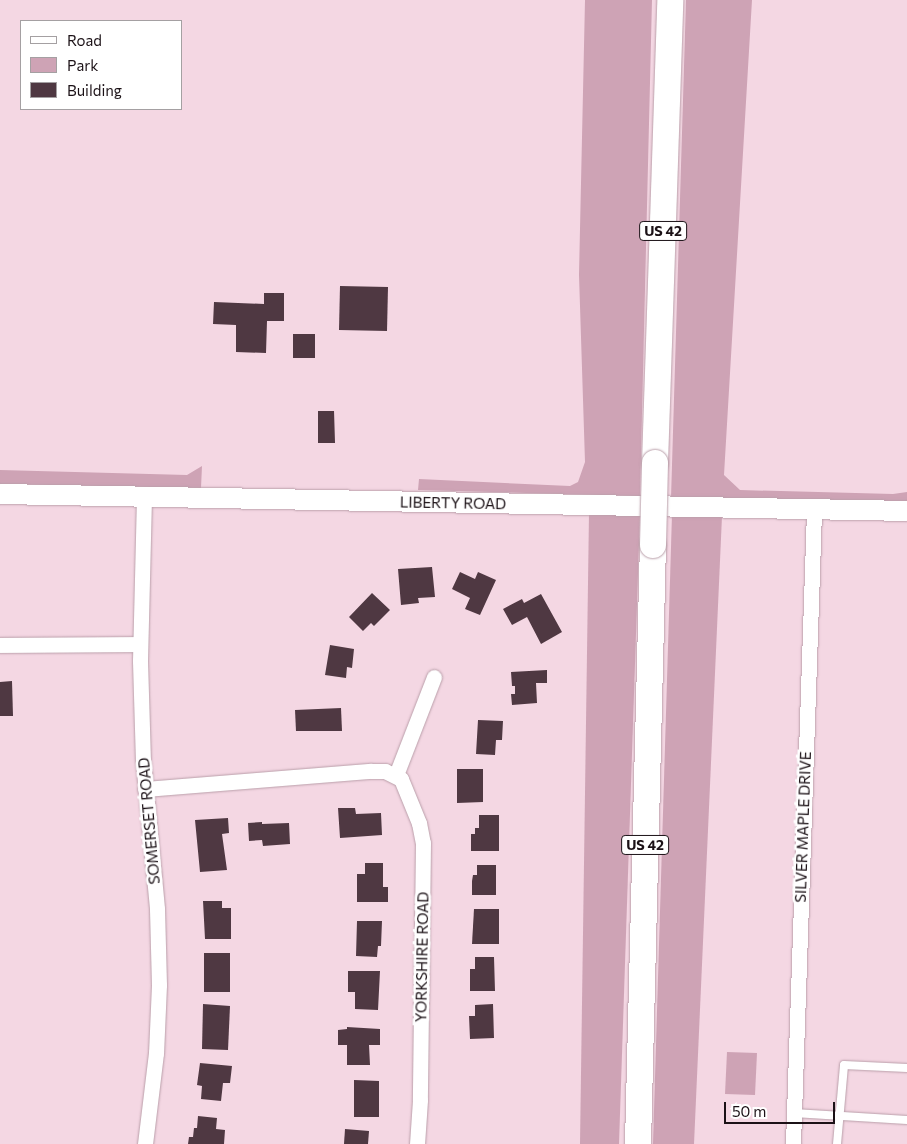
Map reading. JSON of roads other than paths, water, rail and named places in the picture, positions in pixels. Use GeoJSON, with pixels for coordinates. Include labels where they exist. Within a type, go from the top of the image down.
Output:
{"type":"FeatureCollection","features":[{"type":"Feature","properties":{"kind":"highway","name":"US 42"},"geometry":{"type":"LineString","coordinates":[[638,1144],[655,462],[670,0]]}},
{"type":"Feature","properties":{"kind":"street","name":"LIBERTY ROAD"},"geometry":{"type":"LineString","coordinates":[[0,494],[907,511]]}},
{"type":"Feature","properties":{"kind":"street","name":"SOMERSET ROAD"},"geometry":{"type":"LineString","coordinates":[[144,497],[140,644],[145,789],[157,909],[159,985],[156,1053],[145,1144]]}},
{"type":"Feature","properties":{"kind":"street","name":"SILVER MAPLE DRIVE"},"geometry":{"type":"LineString","coordinates":[[793,1144],[814,510]]}},
{"type":"Feature","properties":{"kind":"street"},"geometry":{"type":"LineString","coordinates":[[0,645],[140,644]]}},
{"type":"Feature","properties":{"kind":"street"},"geometry":{"type":"LineString","coordinates":[[145,789],[385,770],[396,775],[434,677]]}},
{"type":"Feature","properties":{"kind":"street","name":"YORKSHIRE ROAD"},"geometry":{"type":"LineString","coordinates":[[396,775],[401,779],[419,823],[423,843],[421,1090],[417,1144]]}},
{"type":"Feature","properties":{"kind":"lane"},"geometry":{"type":"LineString","coordinates":[[837,1144],[844,1065],[907,1068]]}},
{"type":"Feature","properties":{"kind":"lane"},"geometry":{"type":"LineString","coordinates":[[794,1113],[907,1120]]}}]}
